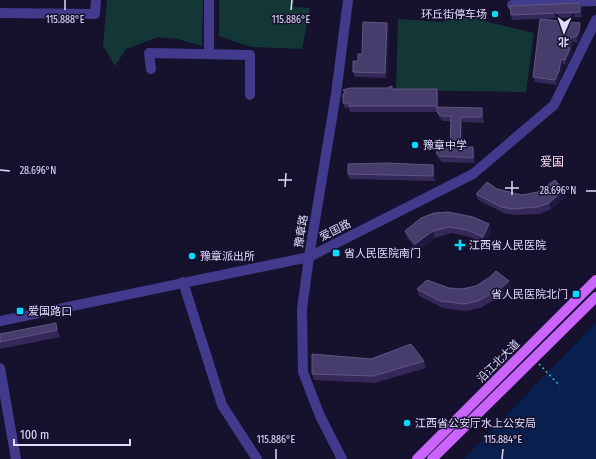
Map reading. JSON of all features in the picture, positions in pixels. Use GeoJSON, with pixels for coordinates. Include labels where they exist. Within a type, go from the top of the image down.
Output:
{"type":"FeatureCollection","features":[{"type":"Feature","properties":{"kind":"main road","name":"沿江北大道"},"geometry":{"type":"LineString","coordinates":[[417,459],[596,280]]}},
{"type":"Feature","properties":{"kind":"main road"},"geometry":{"type":"LineString","coordinates":[[432,459],[596,297]]}},
{"type":"Feature","properties":{"kind":"street"},"geometry":{"type":"LineString","coordinates":[[0,13],[95,14],[96,0]]}},
{"type":"Feature","properties":{"kind":"street"},"geometry":{"type":"LineString","coordinates":[[209,0],[209,54]]}},
{"type":"Feature","properties":{"kind":"street","name":"豫章路"},"geometry":{"type":"LineString","coordinates":[[342,459],[320,416],[303,372],[302,309],[309,256],[336,94],[348,0]]}},
{"type":"Feature","properties":{"kind":"street"},"geometry":{"type":"LineString","coordinates":[[512,5],[592,1]]}},
{"type":"Feature","properties":{"kind":"street","name":"爱国路"},"geometry":{"type":"LineString","coordinates":[[0,321],[309,256],[473,174],[554,105],[596,20]]}},
{"type":"Feature","properties":{"kind":"street"},"geometry":{"type":"LineString","coordinates":[[151,69],[149,53],[250,55],[250,95]]}},
{"type":"Feature","properties":{"kind":"street"},"geometry":{"type":"LineString","coordinates":[[183,282],[222,405],[257,459]]}},
{"type":"Feature","properties":{"kind":"street"},"geometry":{"type":"LineString","coordinates":[[0,368],[16,459]]}},
{"type":"Feature","properties":{"kind":"path"},"geometry":{"type":"LineString","coordinates":[[534,358],[560,386]]}},
{"type":"Feature","properties":{"kind":"green space"},"geometry":{"type":"Polygon","coordinates":[[[107,0],[203,0],[202,46],[177,39],[158,37],[126,49],[115,66],[103,46],[107,0]]]}},
{"type":"Feature","properties":{"kind":"green space"},"geometry":{"type":"Polygon","coordinates":[[[219,0],[294,0],[293,7],[310,8],[302,49],[251,47],[219,36],[219,0]]]}},
{"type":"Feature","properties":{"kind":"green space"},"geometry":{"type":"Polygon","coordinates":[[[444,11],[534,33],[526,92],[396,90],[398,19],[443,22],[444,11]]]}},
{"type":"Feature","properties":{"kind":"water"},"geometry":{"type":"Polygon","coordinates":[[[596,323],[596,459],[464,459],[579,340],[596,323]]]}},
{"type":"Feature","properties":{"kind":"building"},"geometry":{"type":"Polygon","coordinates":[[[580,3],[580,12],[511,15],[510,6],[580,3]]]}},
{"type":"Feature","properties":{"kind":"building"},"geometry":{"type":"Polygon","coordinates":[[[540,19],[580,23],[579,31],[576,37],[571,37],[569,51],[565,60],[561,59],[559,71],[555,80],[533,77],[540,19]]]}},
{"type":"Feature","properties":{"kind":"building"},"geometry":{"type":"Polygon","coordinates":[[[363,22],[387,23],[385,73],[353,72],[353,61],[358,61],[358,54],[362,54],[363,22]]]}},
{"type":"Feature","properties":{"kind":"building"},"geometry":{"type":"Polygon","coordinates":[[[392,86],[392,89],[437,89],[437,106],[349,106],[349,103],[343,103],[343,94],[345,92],[343,90],[350,88],[387,88],[392,86]]]}},
{"type":"Feature","properties":{"kind":"building"},"geometry":{"type":"Polygon","coordinates":[[[437,107],[482,108],[482,117],[461,117],[460,147],[473,147],[473,158],[440,156],[436,153],[440,146],[450,146],[451,116],[441,116],[437,112],[437,107]]]}},
{"type":"Feature","properties":{"kind":"building"},"geometry":{"type":"Polygon","coordinates":[[[387,163],[433,165],[433,176],[348,174],[348,164],[387,163]]]}},
{"type":"Feature","properties":{"kind":"building"},"geometry":{"type":"Polygon","coordinates":[[[555,180],[564,190],[549,203],[537,207],[512,209],[501,207],[476,194],[487,182],[497,189],[522,195],[538,192],[555,180]]]}},
{"type":"Feature","properties":{"kind":"building"},"geometry":{"type":"Polygon","coordinates":[[[448,212],[473,217],[489,224],[483,237],[467,230],[449,227],[433,231],[415,244],[405,231],[421,218],[434,213],[448,212]]]}},
{"type":"Feature","properties":{"kind":"building"},"geometry":{"type":"Polygon","coordinates":[[[496,271],[509,281],[501,288],[478,301],[464,304],[440,301],[417,289],[427,280],[449,288],[462,289],[476,286],[496,271]]]}},
{"type":"Feature","properties":{"kind":"building"},"geometry":{"type":"Polygon","coordinates":[[[56,323],[57,330],[0,342],[0,334],[56,323]]]}},
{"type":"Feature","properties":{"kind":"building"},"geometry":{"type":"Polygon","coordinates":[[[411,344],[424,361],[373,376],[312,374],[312,354],[371,359],[411,344]]]}},
{"type":"Feature","properties":{"kind":"place","name":"环丘街停车场"},"geometry":{"type":"Point","coordinates":[495,14]}},
{"type":"Feature","properties":{"kind":"place","name":"豫章中学"},"geometry":{"type":"Point","coordinates":[415,145]}},
{"type":"Feature","properties":{"kind":"place","name":"江西省人民医院"},"geometry":{"type":"Point","coordinates":[460,245]}},
{"type":"Feature","properties":{"kind":"place","name":"省人民医院南门"},"geometry":{"type":"Point","coordinates":[336,253]}},
{"type":"Feature","properties":{"kind":"place","name":"豫章派出所"},"geometry":{"type":"Point","coordinates":[192,256]}},
{"type":"Feature","properties":{"kind":"place","name":"省人民医院北门"},"geometry":{"type":"Point","coordinates":[576,294]}},
{"type":"Feature","properties":{"kind":"place","name":"爱国路口"},"geometry":{"type":"Point","coordinates":[20,311]}},
{"type":"Feature","properties":{"kind":"place","name":"江西省公安厅水上公安局"},"geometry":{"type":"Point","coordinates":[407,423]}},
{"type":"Feature","properties":{"kind":"district","name":"爱国"},"geometry":{"type":"Point","coordinates":[552,162]}}]}
